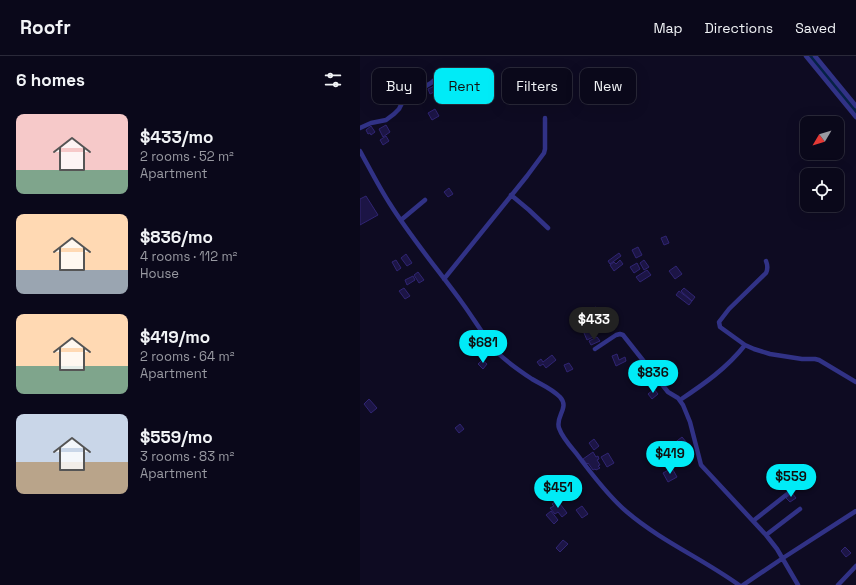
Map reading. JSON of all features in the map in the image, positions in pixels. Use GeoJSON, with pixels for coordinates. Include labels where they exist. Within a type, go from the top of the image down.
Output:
{"type":"FeatureCollection","features":[{"type":"Feature","properties":{"kind":"street"},"geometry":{"type":"LineString","coordinates":[[806,56],[856,117]]}},
{"type":"Feature","properties":{"kind":"street"},"geometry":{"type":"LineString","coordinates":[[815,56],[856,106]]}},
{"type":"Feature","properties":{"kind":"street"},"geometry":{"type":"LineString","coordinates":[[360,128],[371,123],[386,120],[399,109],[409,96],[434,80]]}},
{"type":"Feature","properties":{"kind":"street"},"geometry":{"type":"LineString","coordinates":[[444,280],[544,153],[545,118]]}},
{"type":"Feature","properties":{"kind":"street"},"geometry":{"type":"LineString","coordinates":[[360,152],[390,204],[498,354],[532,379],[553,390],[562,399],[564,406],[562,414],[558,418],[559,428],[574,451],[618,504],[669,542],[722,572],[739,585]]}},
{"type":"Feature","properties":{"kind":"street"},"geometry":{"type":"LineString","coordinates":[[511,195],[548,228]]}},
{"type":"Feature","properties":{"kind":"street"},"geometry":{"type":"LineString","coordinates":[[401,220],[425,200]]}},
{"type":"Feature","properties":{"kind":"street"},"geometry":{"type":"LineString","coordinates":[[766,261],[768,266],[766,273],[729,309],[719,322],[720,327],[745,345],[754,349],[770,354],[802,359],[815,359],[856,382]]}},
{"type":"Feature","properties":{"kind":"street"},"geometry":{"type":"LineString","coordinates":[[595,349],[616,335],[620,334],[668,392],[680,400],[690,422],[701,465],[777,548],[798,585]]}},
{"type":"Feature","properties":{"kind":"street"},"geometry":{"type":"LineString","coordinates":[[680,400],[707,382],[732,360],[745,345]]}},
{"type":"Feature","properties":{"kind":"street"},"geometry":{"type":"LineString","coordinates":[[753,522],[795,488]]}},
{"type":"Feature","properties":{"kind":"street"},"geometry":{"type":"LineString","coordinates":[[766,535],[800,509]]}},
{"type":"Feature","properties":{"kind":"street"},"geometry":{"type":"LineString","coordinates":[[744,585],[856,511]]}},
{"type":"Feature","properties":{"kind":"street"},"geometry":{"type":"LineString","coordinates":[[838,585],[856,566]]}},
{"type":"Feature","properties":{"kind":"building"},"geometry":{"type":"Polygon","coordinates":[[[434,86],[434,92],[430,94],[428,89],[434,86]]]}},
{"type":"Feature","properties":{"kind":"building"},"geometry":{"type":"Polygon","coordinates":[[[435,109],[439,116],[432,120],[428,113],[435,109]]]}},
{"type":"Feature","properties":{"kind":"building"},"geometry":{"type":"Polygon","coordinates":[[[386,125],[390,132],[383,137],[379,129],[386,125]]]}},
{"type":"Feature","properties":{"kind":"building"},"geometry":{"type":"Polygon","coordinates":[[[371,126],[375,132],[371,135],[370,133],[368,134],[366,130],[371,126]]]}},
{"type":"Feature","properties":{"kind":"building"},"geometry":{"type":"Polygon","coordinates":[[[386,136],[389,141],[383,145],[380,140],[386,136]]]}},
{"type":"Feature","properties":{"kind":"building"},"geometry":{"type":"Polygon","coordinates":[[[449,188],[453,194],[448,197],[444,192],[449,188]]]}},
{"type":"Feature","properties":{"kind":"building"},"geometry":{"type":"Polygon","coordinates":[[[366,196],[378,215],[360,225],[360,199],[366,196]]]}},
{"type":"Feature","properties":{"kind":"building"},"geometry":{"type":"Polygon","coordinates":[[[666,236],[669,243],[664,245],[661,238],[666,236]]]}},
{"type":"Feature","properties":{"kind":"building"},"geometry":{"type":"Polygon","coordinates":[[[638,247],[642,255],[636,258],[632,250],[638,247]]]}},
{"type":"Feature","properties":{"kind":"building"},"geometry":{"type":"Polygon","coordinates":[[[619,253],[621,256],[610,264],[608,261],[619,253]]]}},
{"type":"Feature","properties":{"kind":"building"},"geometry":{"type":"Polygon","coordinates":[[[406,254],[412,263],[407,266],[401,258],[406,254]]]}},
{"type":"Feature","properties":{"kind":"building"},"geometry":{"type":"Polygon","coordinates":[[[396,260],[401,268],[397,271],[392,262],[396,260]]]}},
{"type":"Feature","properties":{"kind":"building"},"geometry":{"type":"Polygon","coordinates":[[[620,260],[623,264],[614,271],[610,265],[614,262],[616,264],[620,260]]]}},
{"type":"Feature","properties":{"kind":"building"},"geometry":{"type":"Polygon","coordinates":[[[644,260],[649,267],[644,270],[640,263],[644,260]]]}},
{"type":"Feature","properties":{"kind":"building"},"geometry":{"type":"Polygon","coordinates":[[[637,263],[640,269],[634,273],[630,267],[637,263]]]}},
{"type":"Feature","properties":{"kind":"building"},"geometry":{"type":"Polygon","coordinates":[[[676,266],[682,274],[675,279],[669,271],[676,266]]]}},
{"type":"Feature","properties":{"kind":"building"},"geometry":{"type":"Polygon","coordinates":[[[647,270],[651,275],[640,282],[636,277],[647,270]]]}},
{"type":"Feature","properties":{"kind":"building"},"geometry":{"type":"Polygon","coordinates":[[[418,272],[424,280],[419,283],[414,275],[418,272]]]}},
{"type":"Feature","properties":{"kind":"building"},"geometry":{"type":"Polygon","coordinates":[[[413,276],[415,280],[407,285],[405,280],[413,276]]]}},
{"type":"Feature","properties":{"kind":"building"},"geometry":{"type":"Polygon","coordinates":[[[404,288],[410,296],[405,299],[399,291],[404,288]]]}},
{"type":"Feature","properties":{"kind":"building"},"geometry":{"type":"Polygon","coordinates":[[[684,288],[695,297],[692,301],[681,291],[684,288]]]}},
{"type":"Feature","properties":{"kind":"building"},"geometry":{"type":"Polygon","coordinates":[[[679,291],[692,301],[689,305],[676,295],[679,291]]]}},
{"type":"Feature","properties":{"kind":"building"},"geometry":{"type":"Polygon","coordinates":[[[596,307],[600,316],[596,318],[592,309],[596,307]]]}},
{"type":"Feature","properties":{"kind":"building"},"geometry":{"type":"Polygon","coordinates":[[[591,310],[595,319],[589,321],[585,313],[591,310]]]}},
{"type":"Feature","properties":{"kind":"building"},"geometry":{"type":"Polygon","coordinates":[[[590,330],[593,337],[587,340],[584,333],[590,330]]]}},
{"type":"Feature","properties":{"kind":"building"},"geometry":{"type":"Polygon","coordinates":[[[597,337],[600,341],[591,345],[589,341],[597,337]]]}},
{"type":"Feature","properties":{"kind":"building"},"geometry":{"type":"Polygon","coordinates":[[[617,354],[619,360],[625,357],[626,361],[616,366],[612,356],[617,354]]]}},
{"type":"Feature","properties":{"kind":"building"},"geometry":{"type":"Polygon","coordinates":[[[552,355],[556,360],[546,368],[543,364],[540,366],[537,362],[541,359],[543,362],[552,355]]]}},
{"type":"Feature","properties":{"kind":"building"},"geometry":{"type":"Polygon","coordinates":[[[482,360],[487,364],[483,369],[478,364],[482,360]]]}},
{"type":"Feature","properties":{"kind":"building"},"geometry":{"type":"Polygon","coordinates":[[[569,363],[573,369],[567,372],[564,365],[569,363]]]}},
{"type":"Feature","properties":{"kind":"building"},"geometry":{"type":"Polygon","coordinates":[[[654,389],[658,394],[652,399],[648,394],[654,389]]]}},
{"type":"Feature","properties":{"kind":"building"},"geometry":{"type":"Polygon","coordinates":[[[369,399],[377,408],[371,413],[364,404],[369,399]]]}},
{"type":"Feature","properties":{"kind":"building"},"geometry":{"type":"Polygon","coordinates":[[[460,424],[464,429],[459,433],[455,428],[460,424]]]}},
{"type":"Feature","properties":{"kind":"building"},"geometry":{"type":"Polygon","coordinates":[[[682,437],[692,449],[687,457],[685,455],[683,456],[673,444],[682,437]]]}},
{"type":"Feature","properties":{"kind":"building"},"geometry":{"type":"Polygon","coordinates":[[[594,439],[599,446],[594,450],[589,443],[594,439]]]}},
{"type":"Feature","properties":{"kind":"building"},"geometry":{"type":"Polygon","coordinates":[[[669,450],[675,460],[671,463],[665,453],[669,450]]]}},
{"type":"Feature","properties":{"kind":"building"},"geometry":{"type":"Polygon","coordinates":[[[593,452],[596,457],[598,456],[599,459],[597,460],[600,465],[598,466],[600,468],[596,470],[593,470],[583,459],[593,452]]]}},
{"type":"Feature","properties":{"kind":"building"},"geometry":{"type":"Polygon","coordinates":[[[608,453],[614,463],[607,467],[601,457],[608,453]]]}},
{"type":"Feature","properties":{"kind":"building"},"geometry":{"type":"Polygon","coordinates":[[[672,468],[677,477],[668,482],[663,473],[672,468]]]}},
{"type":"Feature","properties":{"kind":"building"},"geometry":{"type":"Polygon","coordinates":[[[792,493],[796,498],[790,502],[786,498],[792,493]]]}},
{"type":"Feature","properties":{"kind":"building"},"geometry":{"type":"Polygon","coordinates":[[[557,500],[567,513],[562,517],[558,512],[555,514],[550,508],[554,506],[552,504],[557,500]]]}},
{"type":"Feature","properties":{"kind":"building"},"geometry":{"type":"Polygon","coordinates":[[[582,506],[588,514],[582,518],[576,510],[582,506]]]}},
{"type":"Feature","properties":{"kind":"building"},"geometry":{"type":"Polygon","coordinates":[[[551,511],[558,520],[554,524],[546,515],[551,511]]]}},
{"type":"Feature","properties":{"kind":"building"},"geometry":{"type":"Polygon","coordinates":[[[563,540],[568,544],[560,552],[556,548],[563,540]]]}},
{"type":"Feature","properties":{"kind":"building"},"geometry":{"type":"Polygon","coordinates":[[[845,547],[851,553],[846,557],[841,551],[845,547]]]}},
{"type":"Feature","properties":{"kind":"waterway"},"geometry":{"type":"LineString","coordinates":[[811,56],[856,111]]}}]}
